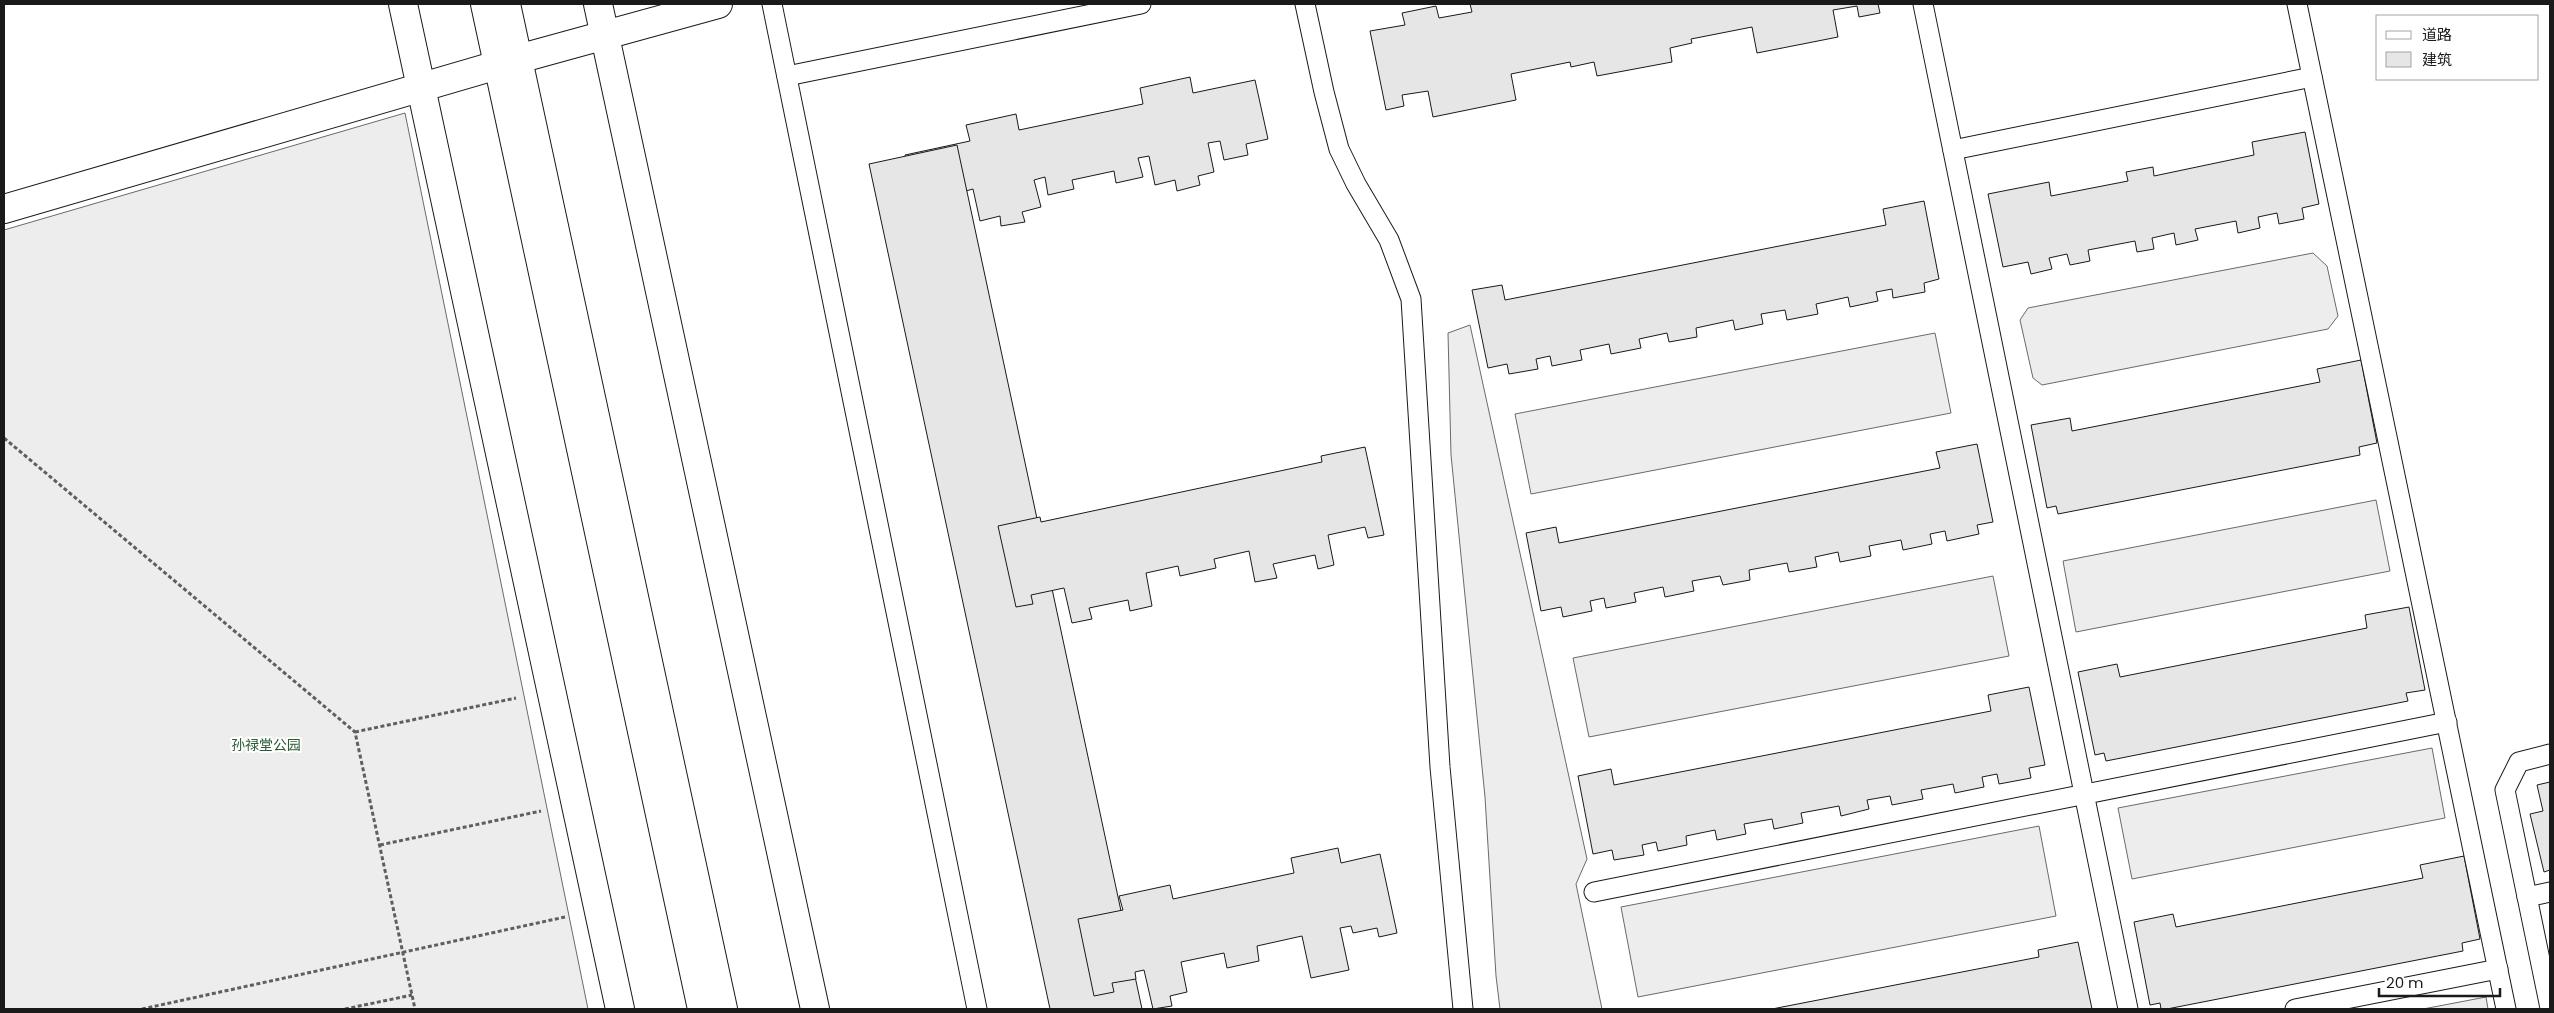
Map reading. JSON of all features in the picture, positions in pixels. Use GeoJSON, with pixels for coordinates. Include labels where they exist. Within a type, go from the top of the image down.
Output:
{"type":"FeatureCollection","features":[{"type":"Feature","properties":{"kind":"street"},"geometry":{"type":"LineString","coordinates":[[403,4],[620,1009]]}},
{"type":"Feature","properties":{"kind":"street"},"geometry":{"type":"LineString","coordinates":[[485,4],[508,62],[724,1009]]}},
{"type":"Feature","properties":{"kind":"street"},"geometry":{"type":"LineString","coordinates":[[506,4],[508,62],[702,1009]]}},
{"type":"Feature","properties":{"kind":"street"},"geometry":{"type":"LineString","coordinates":[[598,4],[815,1009]]}},
{"type":"Feature","properties":{"kind":"street"},"geometry":{"type":"LineString","coordinates":[[4,209],[508,62],[718,4]]}},
{"type":"Feature","properties":{"kind":"lane"},"geometry":{"type":"LineString","coordinates":[[772,4],[977,1009]]}},
{"type":"Feature","properties":{"kind":"lane"},"geometry":{"type":"LineString","coordinates":[[786,76],[1141,4]]}},
{"type":"Feature","properties":{"kind":"lane"},"geometry":{"type":"LineString","coordinates":[[1305,4],[1324,92],[1339,149],[1356,184],[1389,240],[1411,299],[1440,767],[1463,1009]]}},
{"type":"Feature","properties":{"kind":"lane"},"geometry":{"type":"LineString","coordinates":[[1923,4],[2128,1009]]}},
{"type":"Feature","properties":{"kind":"lane"},"geometry":{"type":"LineString","coordinates":[[2297,4],[2506,1009]]}},
{"type":"Feature","properties":{"kind":"lane"},"geometry":{"type":"LineString","coordinates":[[1953,150],[2312,77]]}},
{"type":"Feature","properties":{"kind":"lane"},"geometry":{"type":"LineString","coordinates":[[1594,892],[2447,722]]}},
{"type":"Feature","properties":{"kind":"lane"},"geometry":{"type":"LineString","coordinates":[[2550,754],[2519,762],[2505,790],[2550,1008]]}},
{"type":"Feature","properties":{"kind":"lane"},"geometry":{"type":"LineString","coordinates":[[2527,898],[2550,892]]}},
{"type":"Feature","properties":{"kind":"lane"},"geometry":{"type":"LineString","coordinates":[[2295,1009],[2498,970]]}},
{"type":"Feature","properties":{"kind":"path"},"geometry":{"type":"LineString","coordinates":[[4,438],[355,732],[416,1009]]}},
{"type":"Feature","properties":{"kind":"path"},"geometry":{"type":"LineString","coordinates":[[355,732],[551,690]]}},
{"type":"Feature","properties":{"kind":"path"},"geometry":{"type":"LineString","coordinates":[[380,845],[575,803]]}},
{"type":"Feature","properties":{"kind":"path"},"geometry":{"type":"LineString","coordinates":[[142,1009],[598,910]]}},
{"type":"Feature","properties":{"kind":"path"},"geometry":{"type":"LineString","coordinates":[[346,1009],[412,995]]}},
{"type":"Feature","properties":{"kind":"shaded area","name":"孙禄堂公园"},"geometry":{"type":"Polygon","coordinates":[[[405,113],[588,1009],[4,1009],[4,230],[405,113]]]}},
{"type":"Feature","properties":{"kind":"shaded area"},"geometry":{"type":"Polygon","coordinates":[[[2313,253],[2327,266],[2338,316],[2328,329],[2042,385],[2033,378],[2020,320],[2028,308],[2313,253]]]}},
{"type":"Feature","properties":{"kind":"shaded area"},"geometry":{"type":"Polygon","coordinates":[[[1470,325],[1587,859],[1576,884],[1602,1009],[1500,1009],[1496,976],[1485,797],[1451,455],[1448,333],[1470,325]]]}},
{"type":"Feature","properties":{"kind":"shaded area"},"geometry":{"type":"Polygon","coordinates":[[[1935,333],[1951,413],[1531,494],[1515,414],[1935,333]]]}},
{"type":"Feature","properties":{"kind":"shaded area"},"geometry":{"type":"Polygon","coordinates":[[[2376,500],[2390,571],[2076,632],[2063,561],[2376,500]]]}},
{"type":"Feature","properties":{"kind":"shaded area"},"geometry":{"type":"Polygon","coordinates":[[[1993,576],[2009,656],[1589,737],[1573,658],[1993,576]]]}},
{"type":"Feature","properties":{"kind":"shaded area"},"geometry":{"type":"Polygon","coordinates":[[[2432,748],[2445,818],[2132,879],[2118,808],[2432,748]]]}},
{"type":"Feature","properties":{"kind":"shaded area"},"geometry":{"type":"Polygon","coordinates":[[[2039,826],[2056,916],[1638,997],[1621,907],[2039,826]]]}},
{"type":"Feature","properties":{"kind":"shaded area"},"geometry":{"type":"Polygon","coordinates":[[[2486,997],[2488,1009],[2423,1009],[2486,997]]]}},
{"type":"Feature","properties":{"kind":"building"},"geometry":{"type":"Polygon","coordinates":[[[1470,4],[1878,4],[1880,13],[1859,17],[1857,6],[1833,10],[1838,37],[1757,53],[1752,27],[1691,39],[1692,43],[1670,48],[1672,62],[1597,76],[1594,62],[1571,67],[1570,62],[1511,74],[1516,100],[1433,117],[1428,91],[1402,95],[1404,106],[1386,110],[1370,31],[1405,25],[1402,13],[1436,6],[1439,18],[1472,12],[1470,4]]]}},
{"type":"Feature","properties":{"kind":"building"},"geometry":{"type":"Polygon","coordinates":[[[1190,77],[1193,93],[1255,80],[1268,139],[1246,144],[1248,155],[1224,160],[1220,141],[1208,143],[1214,172],[1198,176],[1200,185],[1177,191],[1175,180],[1155,185],[1149,156],[1138,158],[1143,177],[1116,183],[1114,171],[1072,180],[1074,189],[1048,195],[1045,177],[1034,180],[1041,207],[1022,212],[1025,222],[1001,226],[1000,216],[980,221],[973,189],[966,191],[970,213],[939,220],[937,210],[918,214],[905,155],[970,141],[966,125],[1016,114],[1019,130],[1143,104],[1140,88],[1190,77]]]}},
{"type":"Feature","properties":{"kind":"building"},"geometry":{"type":"Polygon","coordinates":[[[2305,132],[2319,204],[2302,208],[2304,219],[2279,224],[2277,213],[2258,217],[2260,228],[2238,233],[2236,221],[2195,229],[2198,240],[2176,245],[2174,233],[2152,238],[2154,249],[2137,252],[2135,241],[2088,250],[2090,261],[2070,265],[2067,254],[2049,258],[2052,269],[2031,274],[2028,262],[2003,267],[1988,194],[2049,182],[2051,196],[2128,181],[2126,172],[2153,167],[2154,176],[2254,155],[2252,142],[2305,132]]]}},
{"type":"Feature","properties":{"kind":"building"},"geometry":{"type":"Polygon","coordinates":[[[957,145],[1142,1009],[1050,1009],[869,164],[957,145]]]}},
{"type":"Feature","properties":{"kind":"building"},"geometry":{"type":"Polygon","coordinates":[[[1924,201],[1939,279],[1924,283],[1925,292],[1893,298],[1892,289],[1876,292],[1878,301],[1850,307],[1848,297],[1816,304],[1818,314],[1787,320],[1785,310],[1761,314],[1763,324],[1735,330],[1733,320],[1696,328],[1697,337],[1669,342],[1667,333],[1639,339],[1641,348],[1611,354],[1609,344],[1580,350],[1582,360],[1552,366],[1550,356],[1536,359],[1538,369],[1509,374],[1507,364],[1488,368],[1472,290],[1502,285],[1505,300],[1886,225],[1883,209],[1924,201]]]}},
{"type":"Feature","properties":{"kind":"building"},"geometry":{"type":"Polygon","coordinates":[[[2361,360],[2377,443],[2359,447],[2360,455],[2058,514],[2056,506],[2047,508],[2031,425],[2070,418],[2072,431],[2320,382],[2317,369],[2361,360]]]}},
{"type":"Feature","properties":{"kind":"building"},"geometry":{"type":"Polygon","coordinates":[[[1977,444],[1993,522],[1977,525],[1979,534],[1947,541],[1945,531],[1930,534],[1932,544],[1903,550],[1901,540],[1869,546],[1871,556],[1840,562],[1838,552],[1815,557],[1817,567],[1789,572],[1787,563],[1749,570],[1750,580],[1723,585],[1720,576],[1692,581],[1694,591],[1665,597],[1663,587],[1634,593],[1636,602],[1606,608],[1604,598],[1590,601],[1592,611],[1563,617],[1561,607],[1541,611],[1526,533],[1556,527],[1559,543],[1940,468],[1936,452],[1977,444]]]}},
{"type":"Feature","properties":{"kind":"building"},"geometry":{"type":"Polygon","coordinates":[[[1365,447],[1384,535],[1368,538],[1365,527],[1328,535],[1334,565],[1318,569],[1315,555],[1273,564],[1277,578],[1255,582],[1249,551],[1214,559],[1216,568],[1180,576],[1178,566],[1146,573],[1152,606],[1130,611],[1128,600],[1089,608],[1092,619],[1072,623],[1064,588],[1031,595],[1033,604],[1016,607],[998,526],[1040,517],[1041,522],[1322,462],[1321,456],[1365,447]]]}},
{"type":"Feature","properties":{"kind":"building"},"geometry":{"type":"Polygon","coordinates":[[[2409,607],[2425,690],[2406,693],[2408,701],[2106,761],[2104,753],[2095,755],[2078,672],[2117,664],[2120,677],[2367,628],[2365,615],[2409,607]]]}},
{"type":"Feature","properties":{"kind":"building"},"geometry":{"type":"Polygon","coordinates":[[[2029,687],[2045,765],[2029,768],[2031,778],[1999,784],[1997,774],[1982,777],[1984,787],[1955,793],[1953,784],[1921,790],[1923,799],[1892,805],[1890,796],[1867,800],[1869,809],[1841,816],[1839,806],[1801,813],[1803,823],[1774,829],[1772,819],[1744,824],[1746,834],[1717,840],[1715,830],[1686,836],[1687,845],[1658,851],[1656,842],[1642,845],[1644,855],[1614,860],[1612,850],[1593,854],[1578,776],[1611,769],[1614,785],[1991,711],[1988,695],[2029,687]]]}},
{"type":"Feature","properties":{"kind":"building"},"geometry":{"type":"Polygon","coordinates":[[[2550,782],[2550,870],[2544,872],[2530,814],[2543,811],[2537,785],[2550,782]]]}},
{"type":"Feature","properties":{"kind":"building"},"geometry":{"type":"Polygon","coordinates":[[[1338,848],[1341,863],[1380,854],[1397,933],[1379,937],[1377,928],[1353,933],[1351,926],[1340,928],[1349,970],[1311,978],[1302,936],[1257,946],[1259,961],[1227,968],[1224,953],[1181,962],[1187,992],[1170,996],[1172,1006],[1153,1009],[1144,970],[1135,972],[1136,979],[1112,983],[1114,992],[1094,996],[1078,919],[1123,910],[1119,896],[1170,885],[1173,899],[1294,873],[1291,858],[1338,848]]]}},
{"type":"Feature","properties":{"kind":"building"},"geometry":{"type":"Polygon","coordinates":[[[2464,856],[2480,939],[2462,943],[2463,951],[2167,1009],[2161,1009],[2160,1003],[2150,1005],[2134,922],[2173,914],[2176,927],[2423,878],[2420,865],[2464,856]]]}},
{"type":"Feature","properties":{"kind":"building"},"geometry":{"type":"Polygon","coordinates":[[[2078,942],[2092,1009],[1772,1009],[2039,957],[2038,950],[2078,942]]]}}]}
